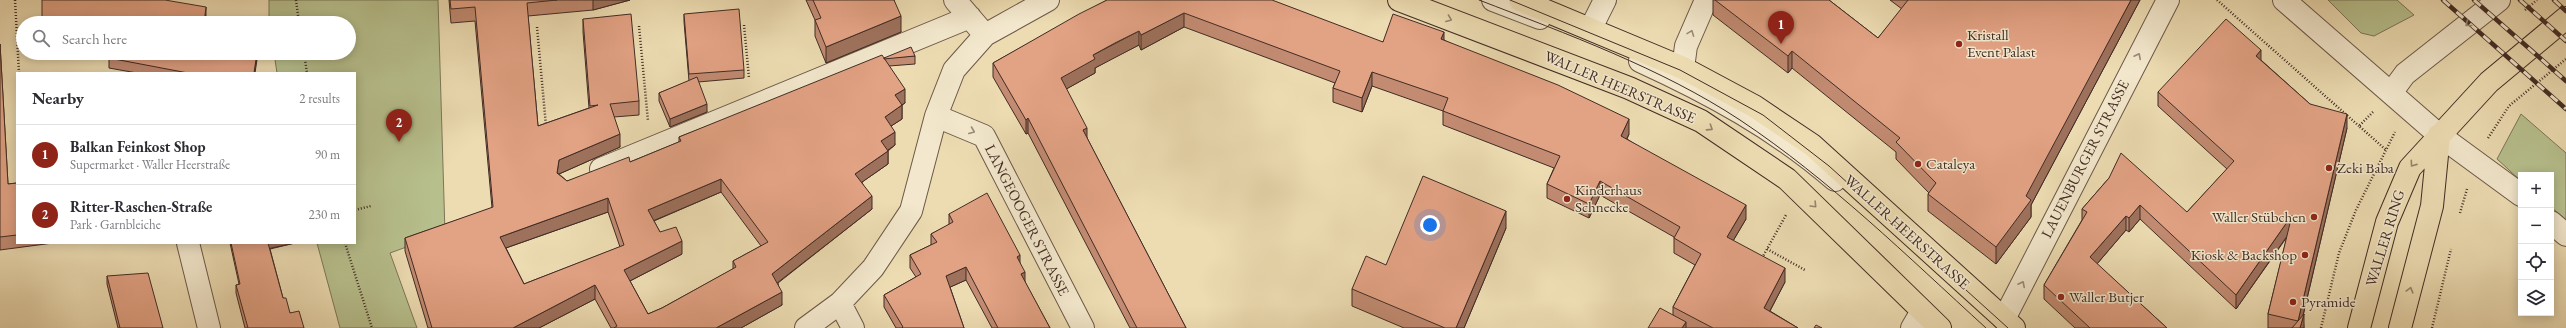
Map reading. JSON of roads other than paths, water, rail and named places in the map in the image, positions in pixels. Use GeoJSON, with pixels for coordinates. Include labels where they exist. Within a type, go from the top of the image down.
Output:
{"type":"FeatureCollection","features":[{"type":"Feature","properties":{"kind":"main road","name":"WALLER HEERSTRASSE"},"geometry":{"type":"LineString","coordinates":[[1399,0],[1629,88],[1701,121],[1787,179],[1799,190],[1917,320],[1940,328]]}},
{"type":"Feature","properties":{"kind":"main road","name":"WALLER HEERSTRASSE"},"geometry":{"type":"LineString","coordinates":[[1520,0],[1591,28],[1683,68],[1754,106],[1812,145],[2005,325]]}},
{"type":"Feature","properties":{"kind":"main road","name":"WALLER RING"},"geometry":{"type":"LineString","coordinates":[[2359,328],[2387,222],[2403,182],[2420,155],[2489,82],[2566,18]]}},
{"type":"Feature","properties":{"kind":"main road"},"geometry":{"type":"LineString","coordinates":[[2400,328],[2432,206],[2440,135]]}},
{"type":"Feature","properties":{"kind":"street"},"geometry":{"type":"LineString","coordinates":[[955,0],[985,35]]}},
{"type":"Feature","properties":{"kind":"street"},"geometry":{"type":"LineString","coordinates":[[806,328],[840,303],[873,268],[911,211],[936,116],[954,70],[985,35],[1048,0]]}},
{"type":"Feature","properties":{"kind":"street"},"geometry":{"type":"LineString","coordinates":[[1493,0],[1588,37],[1677,78],[1748,116],[1802,152],[2005,325]]}},
{"type":"Feature","properties":{"kind":"street"},"geometry":{"type":"LineString","coordinates":[[1591,28],[1605,0]]}},
{"type":"Feature","properties":{"kind":"street"},"geometry":{"type":"LineString","coordinates":[[1683,68],[1686,46],[1706,0]]}},
{"type":"Feature","properties":{"kind":"street"},"geometry":{"type":"LineString","coordinates":[[2284,0],[2440,135],[2518,193]]}},
{"type":"Feature","properties":{"kind":"street"},"geometry":{"type":"LineString","coordinates":[[2391,93],[2405,74],[2499,0]]}},
{"type":"Feature","properties":{"kind":"street","name":"LAUENBURGER STRASSE"},"geometry":{"type":"LineString","coordinates":[[2005,325],[2166,4]]}},
{"type":"Feature","properties":{"kind":"street"},"geometry":{"type":"LineString","coordinates":[[584,176],[970,17]]}},
{"type":"Feature","properties":{"kind":"street","name":"LANGEOOGER STRASSE"},"geometry":{"type":"LineString","coordinates":[[936,116],[984,136],[1084,328]]}},
{"type":"Feature","properties":{"kind":"street"},"geometry":{"type":"LineString","coordinates":[[2554,225],[2566,235]]}},
{"type":"Feature","properties":{"kind":"street"},"geometry":{"type":"LineString","coordinates":[[188,244],[209,328]]}},
{"type":"Feature","properties":{"kind":"street"},"geometry":{"type":"LineString","coordinates":[[840,303],[853,328]]}},
{"type":"Feature","properties":{"kind":"tram line"},"geometry":{"type":"LineString","coordinates":[[1479,0],[1579,39],[1646,68],[1710,101],[1740,120],[1773,143],[1837,193],[1986,328]]}},
{"type":"Feature","properties":{"kind":"tram line"},"geometry":{"type":"LineString","coordinates":[[1510,0],[1680,70],[1763,115],[1829,166],[2008,328]]}},
{"type":"Feature","properties":{"kind":"railway"},"geometry":{"type":"LineString","coordinates":[[2443,0],[2566,109]]}},
{"type":"Feature","properties":{"kind":"railway"},"geometry":{"type":"LineString","coordinates":[[2474,0],[2566,81]]}},
{"type":"Feature","properties":{"kind":"railway"},"geometry":{"type":"LineString","coordinates":[[2520,0],[2566,41]]}},
{"type":"Feature","properties":{"kind":"railway"},"geometry":{"type":"LineString","coordinates":[[2554,0],[2566,11]]}},
{"type":"Feature","properties":{"kind":"place","name":"Balkan Feinkost Shop"},"geometry":{"type":"Point","coordinates":[1781,44]}},
{"type":"Feature","properties":{"kind":"place","name":"Kristall Event Palast"},"geometry":{"type":"Point","coordinates":[1959,44]}},
{"type":"Feature","properties":{"kind":"place","name":"Ritter-Raschen-Straße"},"geometry":{"type":"Point","coordinates":[399,142]}},
{"type":"Feature","properties":{"kind":"place","name":"Cataleya"},"geometry":{"type":"Point","coordinates":[1918,164]}},
{"type":"Feature","properties":{"kind":"place","name":"Zeki Baba"},"geometry":{"type":"Point","coordinates":[2329,168]}},
{"type":"Feature","properties":{"kind":"place","name":"Kinderhaus Schnecke"},"geometry":{"type":"Point","coordinates":[1567,199]}},
{"type":"Feature","properties":{"kind":"place","name":"Waller Stübchen"},"geometry":{"type":"Point","coordinates":[2314,217]}},
{"type":"Feature","properties":{"kind":"place","name":"Kiosk & Backshop"},"geometry":{"type":"Point","coordinates":[2305,255]}},
{"type":"Feature","properties":{"kind":"place","name":"Waller Butjer"},"geometry":{"type":"Point","coordinates":[2061,297]}},
{"type":"Feature","properties":{"kind":"place","name":"Pyramide"},"geometry":{"type":"Point","coordinates":[2293,302]}}]}
